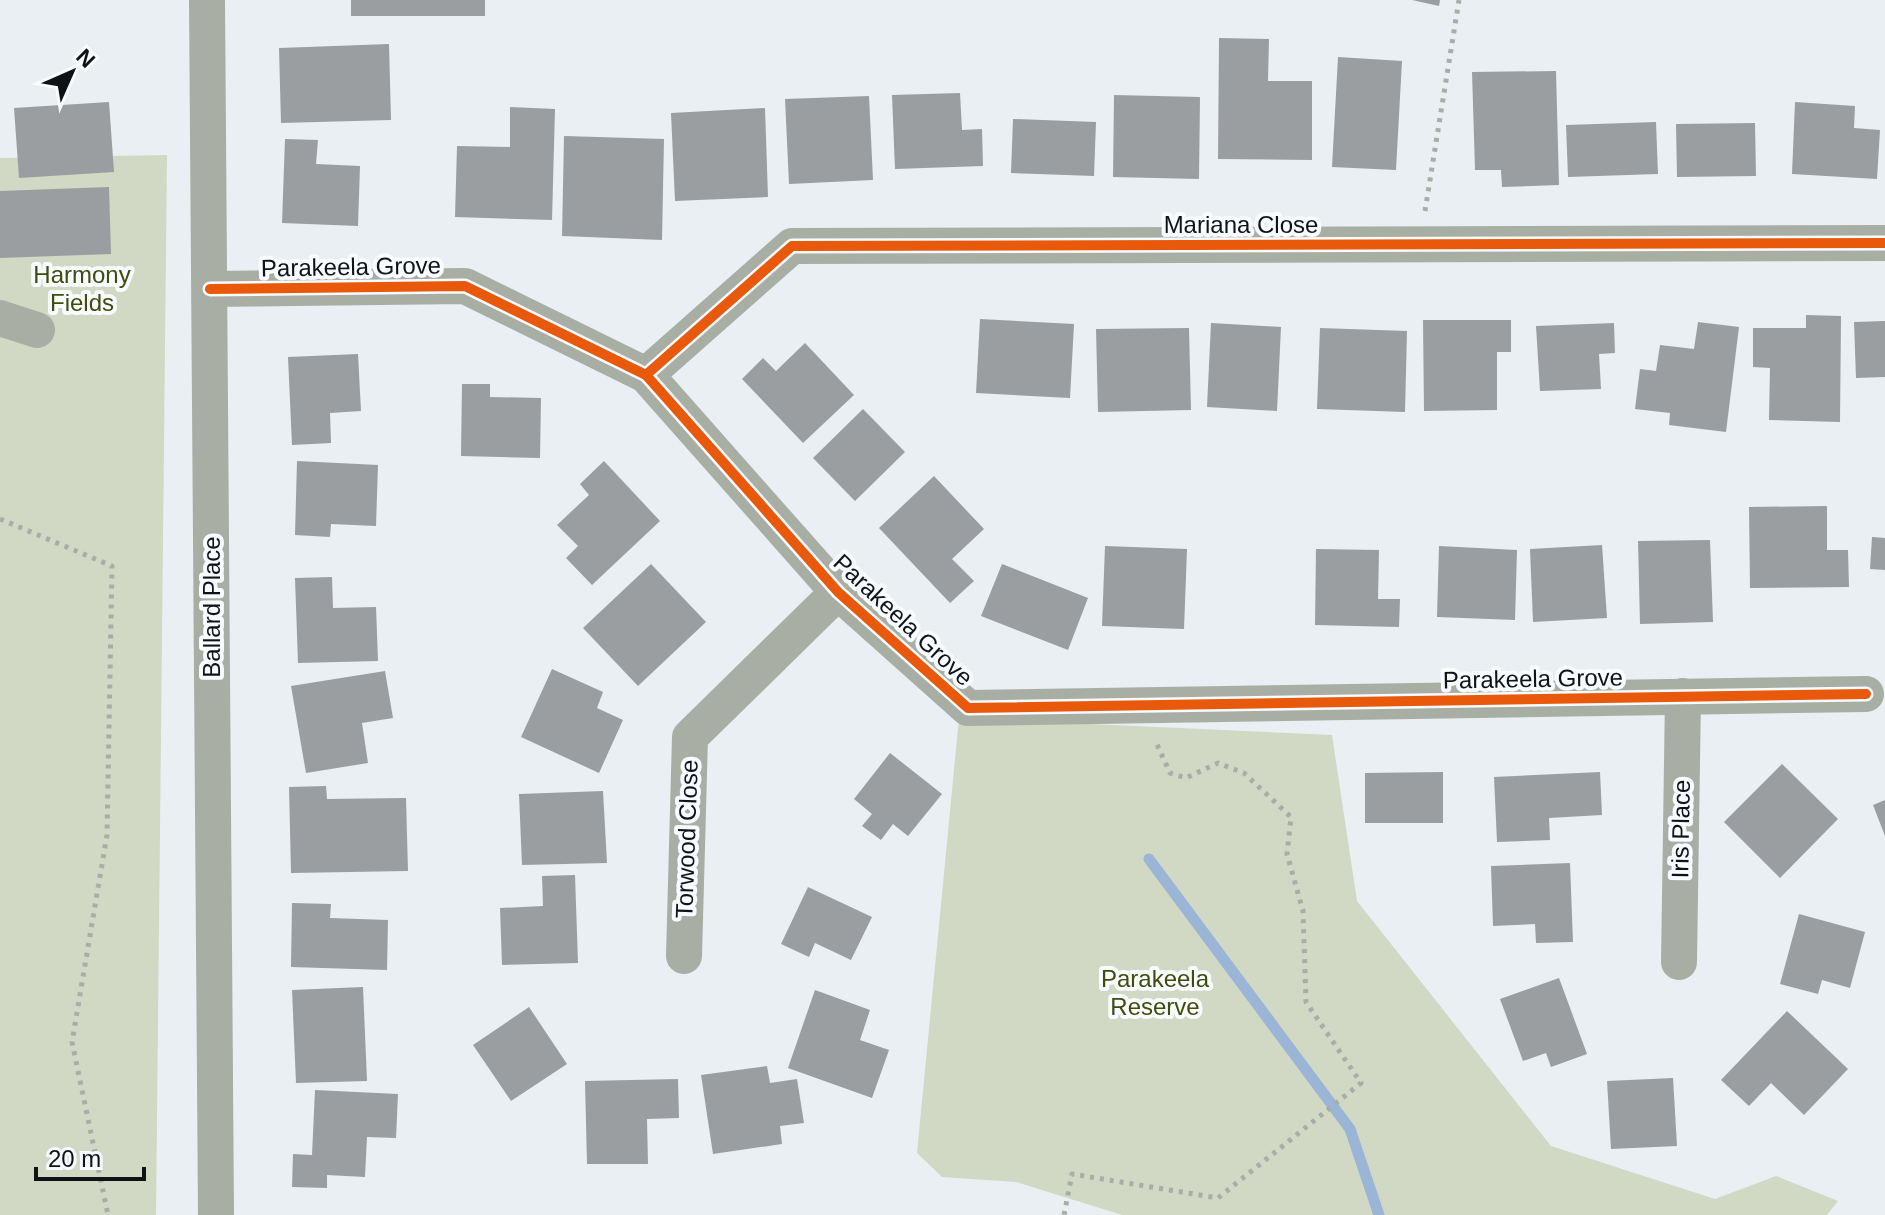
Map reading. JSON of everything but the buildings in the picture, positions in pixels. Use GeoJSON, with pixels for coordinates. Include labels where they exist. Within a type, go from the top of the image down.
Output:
{"type":"FeatureCollection","features":[{"type":"Feature","properties":{"kind":"street","name":"Ballard Place"},"geometry":{"type":"LineString","coordinates":[[207,0],[216,1215]]}},
{"type":"Feature","properties":{"kind":"street","name":"Mariana Close"},"geometry":{"type":"LineString","coordinates":[[646,375],[792,246],[1885,243]]}},
{"type":"Feature","properties":{"kind":"street","name":"Parakeela Grove"},"geometry":{"type":"LineString","coordinates":[[210,289],[465,286],[646,375],[838,592],[968,708],[1866,694]]}},
{"type":"Feature","properties":{"kind":"street"},"geometry":{"type":"LineString","coordinates":[[0,318],[37,330]]}},
{"type":"Feature","properties":{"kind":"street","name":"Torwood Close"},"geometry":{"type":"LineString","coordinates":[[684,956],[690,737],[838,592]]}},
{"type":"Feature","properties":{"kind":"street","name":"Iris Place"},"geometry":{"type":"LineString","coordinates":[[1679,962],[1683,696]]}},
{"type":"Feature","properties":{"kind":"path"},"geometry":{"type":"LineString","coordinates":[[1425,244],[1425,211],[1459,0]]}},
{"type":"Feature","properties":{"kind":"path"},"geometry":{"type":"LineString","coordinates":[[0,519],[112,566],[107,835],[72,1042],[108,1215]]}},
{"type":"Feature","properties":{"kind":"path"},"geometry":{"type":"LineString","coordinates":[[1064,1215],[1072,1174],[1218,1198],[1361,1083],[1306,1002],[1303,911],[1287,854],[1291,817],[1244,773],[1218,763],[1186,778],[1170,773],[1155,739]]}},
{"type":"Feature","properties":{"kind":"green space","name":"Harmony Fields"},"geometry":{"type":"Polygon","coordinates":[[[167,155],[156,1215],[0,1215],[0,158],[167,155]]]}},
{"type":"Feature","properties":{"kind":"green space","name":"Parakeela Reserve"},"geometry":{"type":"Polygon","coordinates":[[[959,718],[1332,735],[1357,901],[1551,1146],[1715,1199],[1776,1176],[1838,1201],[1827,1215],[1122,1215],[1016,1182],[942,1177],[917,1153],[959,718]]]}},
{"type":"Feature","properties":{"kind":"waterway"},"geometry":{"type":"LineString","coordinates":[[1149,859],[1350,1129],[1379,1215]]}},
{"type":"Feature","properties":{"kind":"cycle path"},"geometry":{"type":"LineString","coordinates":[[646,375],[792,246],[1885,243]]}},
{"type":"Feature","properties":{"kind":"cycle path"},"geometry":{"type":"LineString","coordinates":[[210,289],[465,286],[646,375],[838,592],[968,708],[1866,694]]}}]}
